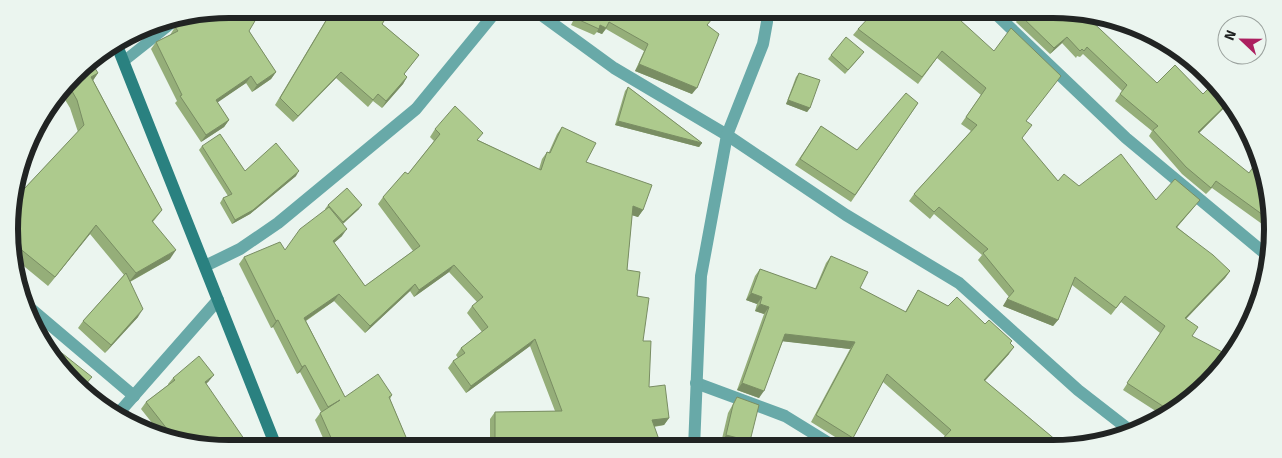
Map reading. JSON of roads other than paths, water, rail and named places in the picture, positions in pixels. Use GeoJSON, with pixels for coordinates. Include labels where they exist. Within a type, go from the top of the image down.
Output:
{"type":"FeatureCollection","features":[{"type":"Feature","properties":{"kind":"main road"},"geometry":{"type":"LineString","coordinates":[[118,49],[273,440]]}},
{"type":"Feature","properties":{"kind":"street"},"geometry":{"type":"LineString","coordinates":[[204,266],[240,249],[278,223],[416,109],[491,18]]}},
{"type":"Feature","properties":{"kind":"street"},"geometry":{"type":"LineString","coordinates":[[545,18],[614,68],[726,135],[846,216],[959,283],[1078,390],[1126,427]]}},
{"type":"Feature","properties":{"kind":"street"},"geometry":{"type":"LineString","coordinates":[[694,440],[701,276],[726,135],[763,44],[766,18]]}},
{"type":"Feature","properties":{"kind":"street"},"geometry":{"type":"LineString","coordinates":[[1000,18],[1126,138],[1263,252]]}},
{"type":"Feature","properties":{"kind":"street"},"geometry":{"type":"LineString","coordinates":[[121,411],[218,300]]}},
{"type":"Feature","properties":{"kind":"street"},"geometry":{"type":"LineString","coordinates":[[35,312],[134,396]]}},
{"type":"Feature","properties":{"kind":"street"},"geometry":{"type":"LineString","coordinates":[[696,383],[785,416],[824,440]]}},
{"type":"Feature","properties":{"kind":"lane"},"geometry":{"type":"LineString","coordinates":[[124,61],[168,27]]}}]}
